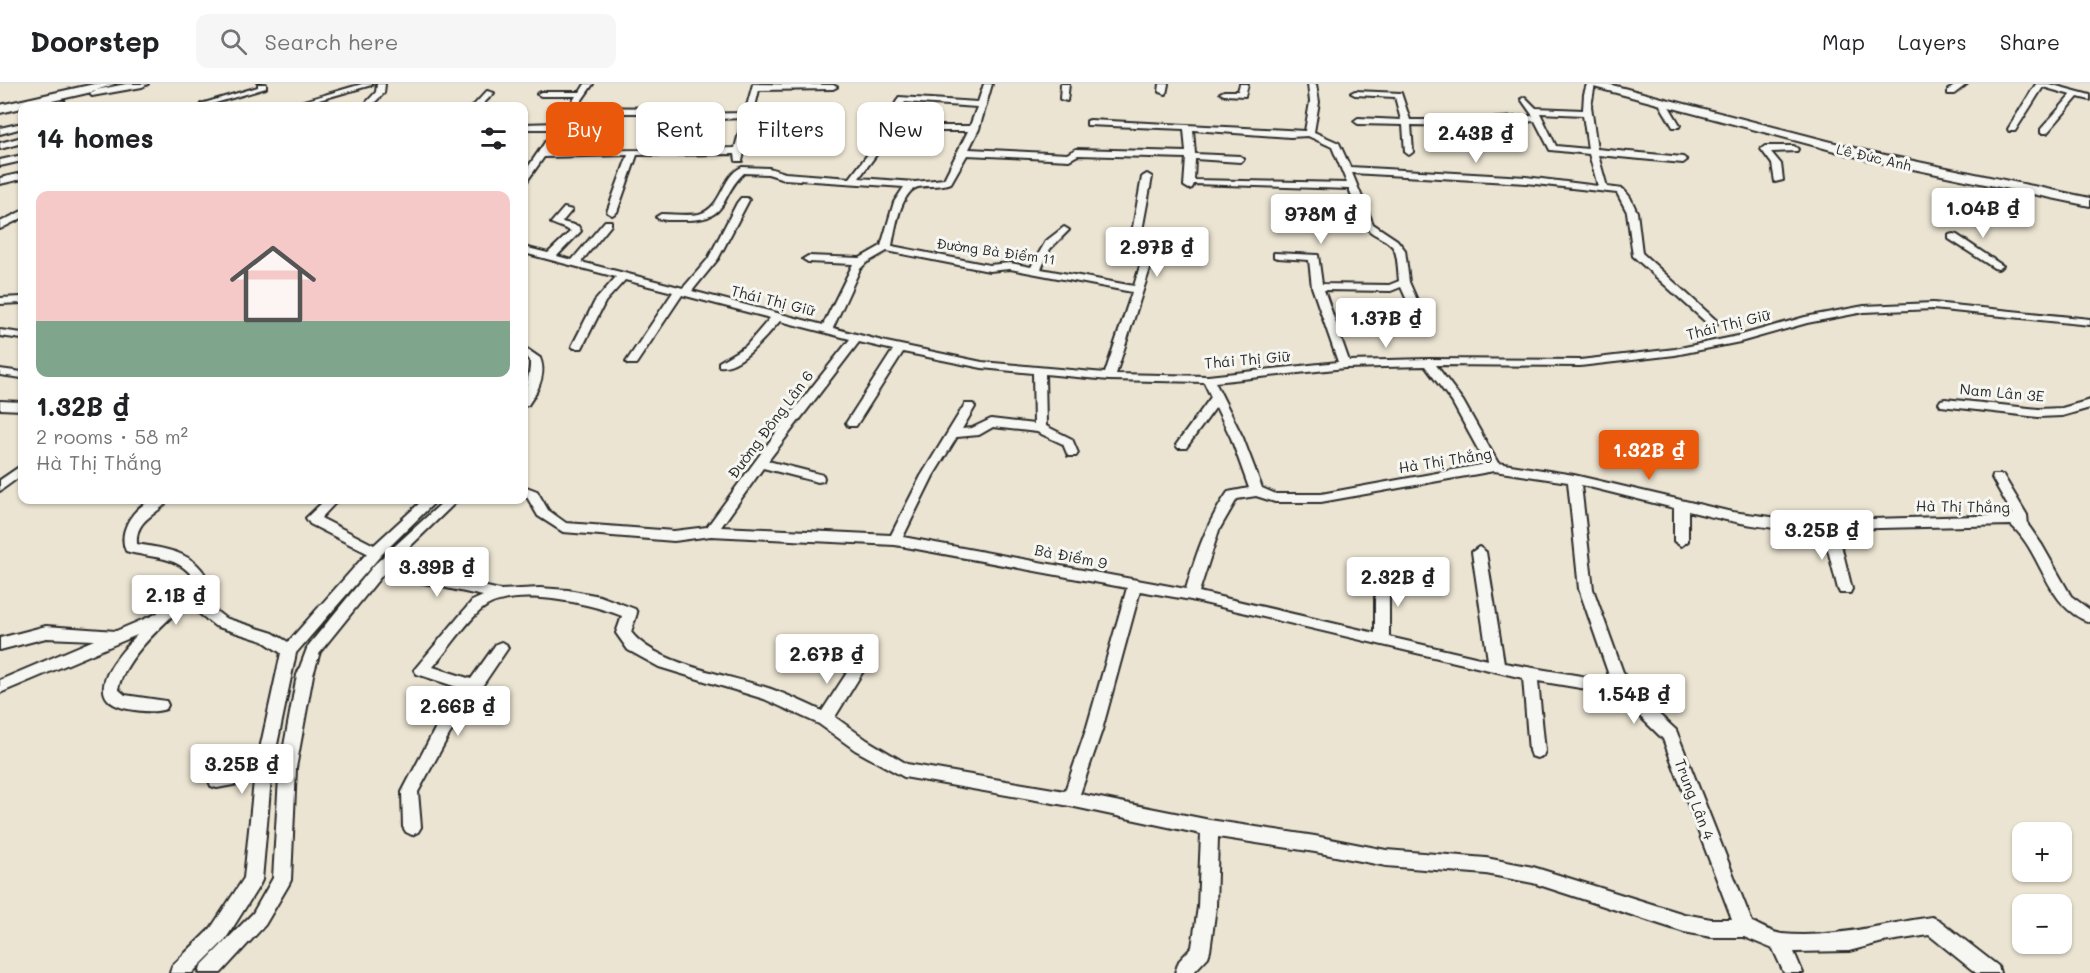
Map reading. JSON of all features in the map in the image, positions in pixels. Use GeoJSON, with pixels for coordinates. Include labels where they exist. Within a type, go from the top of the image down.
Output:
{"type":"FeatureCollection","features":[{"type":"Feature","properties":{"kind":"highway"},"geometry":{"type":"LineString","coordinates":[[24,102],[97,84]]}},
{"type":"Feature","properties":{"kind":"highway"},"geometry":{"type":"LineString","coordinates":[[27,102],[109,84]]}},
{"type":"Feature","properties":{"kind":"highway"},"geometry":{"type":"LineString","coordinates":[[73,102],[142,84]]}},
{"type":"Feature","properties":{"kind":"highway"},"geometry":{"type":"LineString","coordinates":[[74,102],[154,84]]}},
{"type":"Feature","properties":{"kind":"highway","name":"Lê Đức Anh"},"geometry":{"type":"LineString","coordinates":[[1590,84],[1856,157],[1977,184],[2045,194]]}},
{"type":"Feature","properties":{"kind":"highway","name":"Lê Đức Anh"},"geometry":{"type":"LineString","coordinates":[[1590,84],[1853,153],[2045,194]]}},
{"type":"Feature","properties":{"kind":"highway","name":"Lê Đức Anh"},"geometry":{"type":"LineString","coordinates":[[1624,84],[1822,136],[2070,193],[2090,202]]}},
{"type":"Feature","properties":{"kind":"highway","name":"Lê Đức Anh"},"geometry":{"type":"LineString","coordinates":[[1634,84],[1822,136]]}},
{"type":"Feature","properties":{"kind":"highway"},"geometry":{"type":"LineString","coordinates":[[0,108],[18,104]]}},
{"type":"Feature","properties":{"kind":"highway"},"geometry":{"type":"LineString","coordinates":[[0,108],[18,104]]}},
{"type":"Feature","properties":{"kind":"highway"},"geometry":{"type":"LineString","coordinates":[[0,118],[18,114]]}},
{"type":"Feature","properties":{"kind":"highway","name":"Lê Đức Anh"},"geometry":{"type":"LineString","coordinates":[[2070,193],[2090,191]]}},
{"type":"Feature","properties":{"kind":"highway"},"geometry":{"type":"LineString","coordinates":[[2045,194],[2070,193]]}},
{"type":"Feature","properties":{"kind":"street"},"geometry":{"type":"LineString","coordinates":[[212,102],[262,88],[262,84]]}},
{"type":"Feature","properties":{"kind":"street"},"geometry":{"type":"LineString","coordinates":[[306,102],[371,84]]}},
{"type":"Feature","properties":{"kind":"street"},"geometry":{"type":"LineString","coordinates":[[372,102],[380,93],[381,84]]}},
{"type":"Feature","properties":{"kind":"street"},"geometry":{"type":"LineString","coordinates":[[578,102],[589,84]]}},
{"type":"Feature","properties":{"kind":"street"},"geometry":{"type":"LineString","coordinates":[[661,217],[699,218],[718,205],[734,176],[742,170],[768,171],[784,176],[914,185],[936,185],[948,181],[966,152],[988,84]]}},
{"type":"Feature","properties":{"kind":"street"},"geometry":{"type":"LineString","coordinates":[[1064,99],[1065,84]]}},
{"type":"Feature","properties":{"kind":"street"},"geometry":{"type":"LineString","coordinates":[[1224,93],[1242,94],[1244,84]]}},
{"type":"Feature","properties":{"kind":"street"},"geometry":{"type":"LineString","coordinates":[[1310,133],[1314,90],[1312,84]]}},
{"type":"Feature","properties":{"kind":"street"},"geometry":{"type":"LineString","coordinates":[[1590,84],[1587,102],[1592,152],[1603,188]]}},
{"type":"Feature","properties":{"kind":"street"},"geometry":{"type":"LineString","coordinates":[[1951,93],[1963,84]]}},
{"type":"Feature","properties":{"kind":"street"},"geometry":{"type":"LineString","coordinates":[[2012,129],[2041,84],[2090,98]]}},
{"type":"Feature","properties":{"kind":"street"},"geometry":{"type":"LineString","coordinates":[[755,89],[833,87]]}},
{"type":"Feature","properties":{"kind":"street"},"geometry":{"type":"LineString","coordinates":[[755,89],[822,94]]}},
{"type":"Feature","properties":{"kind":"street"},"geometry":{"type":"LineString","coordinates":[[481,102],[489,93]]}},
{"type":"Feature","properties":{"kind":"street"},"geometry":{"type":"LineString","coordinates":[[1355,93],[1398,94],[1407,122],[1409,152]]}},
{"type":"Feature","properties":{"kind":"street"},"geometry":{"type":"LineString","coordinates":[[541,94],[583,94]]}},
{"type":"Feature","properties":{"kind":"street"},"geometry":{"type":"LineString","coordinates":[[2044,131],[2076,94]]}},
{"type":"Feature","properties":{"kind":"street"},"geometry":{"type":"LineString","coordinates":[[854,180],[876,148],[902,99],[982,105]]}},
{"type":"Feature","properties":{"kind":"street"},"geometry":{"type":"LineString","coordinates":[[1525,99],[1553,148],[1683,160]]}},
{"type":"Feature","properties":{"kind":"street"},"geometry":{"type":"LineString","coordinates":[[1664,105],[1676,125]]}},
{"type":"Feature","properties":{"kind":"street"},"geometry":{"type":"LineString","coordinates":[[1358,121],[1468,125],[1535,114],[1588,113]]}},
{"type":"Feature","properties":{"kind":"street"},"geometry":{"type":"LineString","coordinates":[[1090,123],[1290,134],[1310,133],[1336,145],[1369,226],[1393,242],[1400,250],[1404,282],[1423,325]]}},
{"type":"Feature","properties":{"kind":"street"},"geometry":{"type":"LineString","coordinates":[[528,126],[546,126]]}},
{"type":"Feature","properties":{"kind":"street"},"geometry":{"type":"LineString","coordinates":[[0,131],[18,127]]}},
{"type":"Feature","properties":{"kind":"street"},"geometry":{"type":"LineString","coordinates":[[1188,127],[1192,184],[1352,186]]}},
{"type":"Feature","properties":{"kind":"street"},"geometry":{"type":"LineString","coordinates":[[944,128],[975,129]]}},
{"type":"Feature","properties":{"kind":"street"},"geometry":{"type":"LineString","coordinates":[[1778,180],[1776,164],[1765,149],[1794,149],[1787,138]]}},
{"type":"Feature","properties":{"kind":"street"},"geometry":{"type":"LineString","coordinates":[[0,146],[18,141]]}},
{"type":"Feature","properties":{"kind":"street"},"geometry":{"type":"LineString","coordinates":[[528,174],[546,150]]}},
{"type":"Feature","properties":{"kind":"street"},"geometry":{"type":"LineString","coordinates":[[966,152],[1069,157],[1076,152],[1191,155],[1240,159]]}},
{"type":"Feature","properties":{"kind":"street"},"geometry":{"type":"LineString","coordinates":[[543,154],[636,154]]}},
{"type":"Feature","properties":{"kind":"street"},"geometry":{"type":"LineString","coordinates":[[612,212],[638,156]]}},
{"type":"Feature","properties":{"kind":"street"},"geometry":{"type":"LineString","coordinates":[[741,156],[742,170]]}},
{"type":"Feature","properties":{"kind":"street"},"geometry":{"type":"LineString","coordinates":[[0,163],[18,159]]}},
{"type":"Feature","properties":{"kind":"street"},"geometry":{"type":"LineString","coordinates":[[1347,170],[1526,180],[1620,191],[1625,195],[1632,211],[1637,254],[1713,323]]}},
{"type":"Feature","properties":{"kind":"street"},"geometry":{"type":"LineString","coordinates":[[0,182],[18,177]]}},
{"type":"Feature","properties":{"kind":"street"},"geometry":{"type":"LineString","coordinates":[[1109,376],[1150,253],[1152,240],[1136,238],[1147,177]]}},
{"type":"Feature","properties":{"kind":"street"},"geometry":{"type":"LineString","coordinates":[[827,329],[855,268],[862,261],[886,248],[900,195],[914,185]]}},
{"type":"Feature","properties":{"kind":"street"},"geometry":{"type":"LineString","coordinates":[[632,362],[682,292],[703,274],[720,246],[734,214],[744,200]]}},
{"type":"Feature","properties":{"kind":"street"},"geometry":{"type":"LineString","coordinates":[[550,257],[576,231],[575,228],[556,223],[567,210]]}},
{"type":"Feature","properties":{"kind":"street"},"geometry":{"type":"LineString","coordinates":[[1282,223],[1281,214],[1366,220]]}},
{"type":"Feature","properties":{"kind":"street"},"geometry":{"type":"LineString","coordinates":[[0,226],[18,216]]}},
{"type":"Feature","properties":{"kind":"street"},"geometry":{"type":"LineString","coordinates":[[575,263],[608,223]]}},
{"type":"Feature","properties":{"kind":"street"},"geometry":{"type":"LineString","coordinates":[[1035,271],[1054,236],[1064,230]]}},
{"type":"Feature","properties":{"kind":"street"},"geometry":{"type":"LineString","coordinates":[[1953,237],[1998,266]]}},
{"type":"Feature","properties":{"kind":"street","name":"Đường Bà Điểm 11"},"geometry":{"type":"LineString","coordinates":[[886,248],[989,268],[1010,266],[1137,290]]}},
{"type":"Feature","properties":{"kind":"street","name":"Thái Thị Giữ"},"geometry":{"type":"LineString","coordinates":[[528,251],[900,348],[982,365],[1109,376],[1208,379],[1346,365],[1428,362],[1580,363],[1675,352],[1740,339],[1805,320],[1864,309],[1933,306],[2090,322]]}},
{"type":"Feature","properties":{"kind":"street"},"geometry":{"type":"LineString","coordinates":[[1278,255],[1314,257],[1317,287],[1326,318],[1346,365]]}},
{"type":"Feature","properties":{"kind":"street"},"geometry":{"type":"LineString","coordinates":[[808,259],[862,261]]}},
{"type":"Feature","properties":{"kind":"street"},"geometry":{"type":"LineString","coordinates":[[578,346],[600,301],[623,276]]}},
{"type":"Feature","properties":{"kind":"street"},"geometry":{"type":"LineString","coordinates":[[1317,287],[1391,288],[1404,282]]}},
{"type":"Feature","properties":{"kind":"street"},"geometry":{"type":"LineString","coordinates":[[0,301],[18,300]]}},
{"type":"Feature","properties":{"kind":"street"},"geometry":{"type":"LineString","coordinates":[[723,364],[750,348],[778,316]]}},
{"type":"Feature","properties":{"kind":"street"},"geometry":{"type":"LineString","coordinates":[[0,333],[18,335]]}},
{"type":"Feature","properties":{"kind":"street","name":"Đường Đông Lân 6"},"geometry":{"type":"LineString","coordinates":[[711,531],[857,337]]}},
{"type":"Feature","properties":{"kind":"street"},"geometry":{"type":"LineString","coordinates":[[852,423],[900,348]]}},
{"type":"Feature","properties":{"kind":"street"},"geometry":{"type":"LineString","coordinates":[[528,353],[536,360],[537,373],[528,397]]}},
{"type":"Feature","properties":{"kind":"street"},"geometry":{"type":"LineString","coordinates":[[1428,362],[1457,401],[1494,467]]}},
{"type":"Feature","properties":{"kind":"street"},"geometry":{"type":"LineString","coordinates":[[1039,370],[1040,428]]}},
{"type":"Feature","properties":{"kind":"street"},"geometry":{"type":"LineString","coordinates":[[0,372],[18,374]]}},
{"type":"Feature","properties":{"kind":"street"},"geometry":{"type":"LineString","coordinates":[[1191,595],[1204,549],[1220,512],[1233,495],[1257,491],[1237,438],[1208,379]]}},
{"type":"Feature","properties":{"kind":"street"},"geometry":{"type":"LineString","coordinates":[[1182,446],[1217,397]]}},
{"type":"Feature","properties":{"kind":"street","name":"Nam Lân 3E"},"geometry":{"type":"LineString","coordinates":[[1945,403],[2038,413],[2062,412],[2090,404]]}},
{"type":"Feature","properties":{"kind":"street"},"geometry":{"type":"LineString","coordinates":[[0,405],[18,406]]}},
{"type":"Feature","properties":{"kind":"street"},"geometry":{"type":"LineString","coordinates":[[895,540],[927,476],[956,433],[969,408]]}},
{"type":"Feature","properties":{"kind":"street"},"geometry":{"type":"LineString","coordinates":[[956,433],[975,432],[991,423],[1040,428],[1068,442],[1072,453]]}},
{"type":"Feature","properties":{"kind":"street"},"geometry":{"type":"LineString","coordinates":[[760,463],[818,478]]}},
{"type":"Feature","properties":{"kind":"street","name":"Hà Thị Thắng"},"geometry":{"type":"LineString","coordinates":[[1257,491],[1275,498],[1322,498],[1494,467],[1574,479],[1732,517],[1802,526],[2014,520],[2037,548],[2066,600],[2090,617]]}},
{"type":"Feature","properties":{"kind":"street"},"geometry":{"type":"LineString","coordinates":[[0,487],[18,472]]}},
{"type":"Feature","properties":{"kind":"street"},"geometry":{"type":"LineString","coordinates":[[1998,478],[2020,516],[2021,526]]}},
{"type":"Feature","properties":{"kind":"street","name":"Trung Lân 4"},"geometry":{"type":"LineString","coordinates":[[1574,479],[1586,589],[1621,689],[1670,735],[1745,928]]}},
{"type":"Feature","properties":{"kind":"street","name":"Bà Điểm 9"},"geometry":{"type":"LineString","coordinates":[[528,492],[532,494],[543,513],[563,527],[674,536],[711,531],[895,540],[1191,595],[1497,668],[1621,689]]}},
{"type":"Feature","properties":{"kind":"street"},"geometry":{"type":"LineString","coordinates":[[157,504],[135,520],[128,536],[130,548],[179,559],[196,569],[199,576],[185,595],[161,618],[117,669],[110,681],[110,690],[114,697],[125,701],[160,705]]}},
{"type":"Feature","properties":{"kind":"street"},"geometry":{"type":"LineString","coordinates":[[327,504],[313,518],[315,521],[376,552]]}},
{"type":"Feature","properties":{"kind":"street"},"geometry":{"type":"LineString","coordinates":[[179,973],[218,934],[253,880],[262,774],[289,651],[376,552],[426,504]]}},
{"type":"Feature","properties":{"kind":"street"},"geometry":{"type":"LineString","coordinates":[[208,973],[259,919],[282,880],[288,768],[305,675],[313,650],[380,568],[448,504]]}},
{"type":"Feature","properties":{"kind":"street"},"geometry":{"type":"LineString","coordinates":[[1681,541],[1682,505]]}},
{"type":"Feature","properties":{"kind":"street"},"geometry":{"type":"LineString","coordinates":[[1829,525],[1845,589]]}},
{"type":"Feature","properties":{"kind":"street"},"geometry":{"type":"LineString","coordinates":[[1479,552],[1497,668]]}},
{"type":"Feature","properties":{"kind":"street"},"geometry":{"type":"LineString","coordinates":[[380,568],[500,595],[540,593],[600,601],[630,613],[623,633],[633,646],[664,663],[768,694],[825,719],[861,745],[904,771],[1070,799],[1210,828],[1386,858],[1486,866],[1533,875],[1684,923],[1711,928],[1745,928],[1780,944],[1849,942],[1883,933],[1932,926],[1991,973]]}},
{"type":"Feature","properties":{"kind":"street"},"geometry":{"type":"LineString","coordinates":[[1382,574],[1382,641]]}},
{"type":"Feature","properties":{"kind":"street"},"geometry":{"type":"LineString","coordinates":[[1070,799],[1094,730],[1135,585]]}},
{"type":"Feature","properties":{"kind":"street"},"geometry":{"type":"LineString","coordinates":[[185,595],[220,622],[268,637],[289,651]]}},
{"type":"Feature","properties":{"kind":"street"},"geometry":{"type":"LineString","coordinates":[[474,687],[422,670],[477,605],[500,595]]}},
{"type":"Feature","properties":{"kind":"street"},"geometry":{"type":"LineString","coordinates":[[0,687],[161,618]]}},
{"type":"Feature","properties":{"kind":"street"},"geometry":{"type":"LineString","coordinates":[[0,644],[46,632],[116,637]]}},
{"type":"Feature","properties":{"kind":"street"},"geometry":{"type":"LineString","coordinates":[[412,827],[410,792],[443,730],[501,648]]}},
{"type":"Feature","properties":{"kind":"street"},"geometry":{"type":"LineString","coordinates":[[825,719],[857,669]]}},
{"type":"Feature","properties":{"kind":"street"},"geometry":{"type":"LineString","coordinates":[[1530,674],[1537,751]]}},
{"type":"Feature","properties":{"kind":"street"},"geometry":{"type":"LineString","coordinates":[[217,781],[288,768]]}},
{"type":"Feature","properties":{"kind":"street"},"geometry":{"type":"LineString","coordinates":[[1184,973],[1186,967],[1201,951],[1207,907],[1210,828]]}},
{"type":"Feature","properties":{"kind":"street"},"geometry":{"type":"LineString","coordinates":[[1780,944],[1794,973]]}}]}
